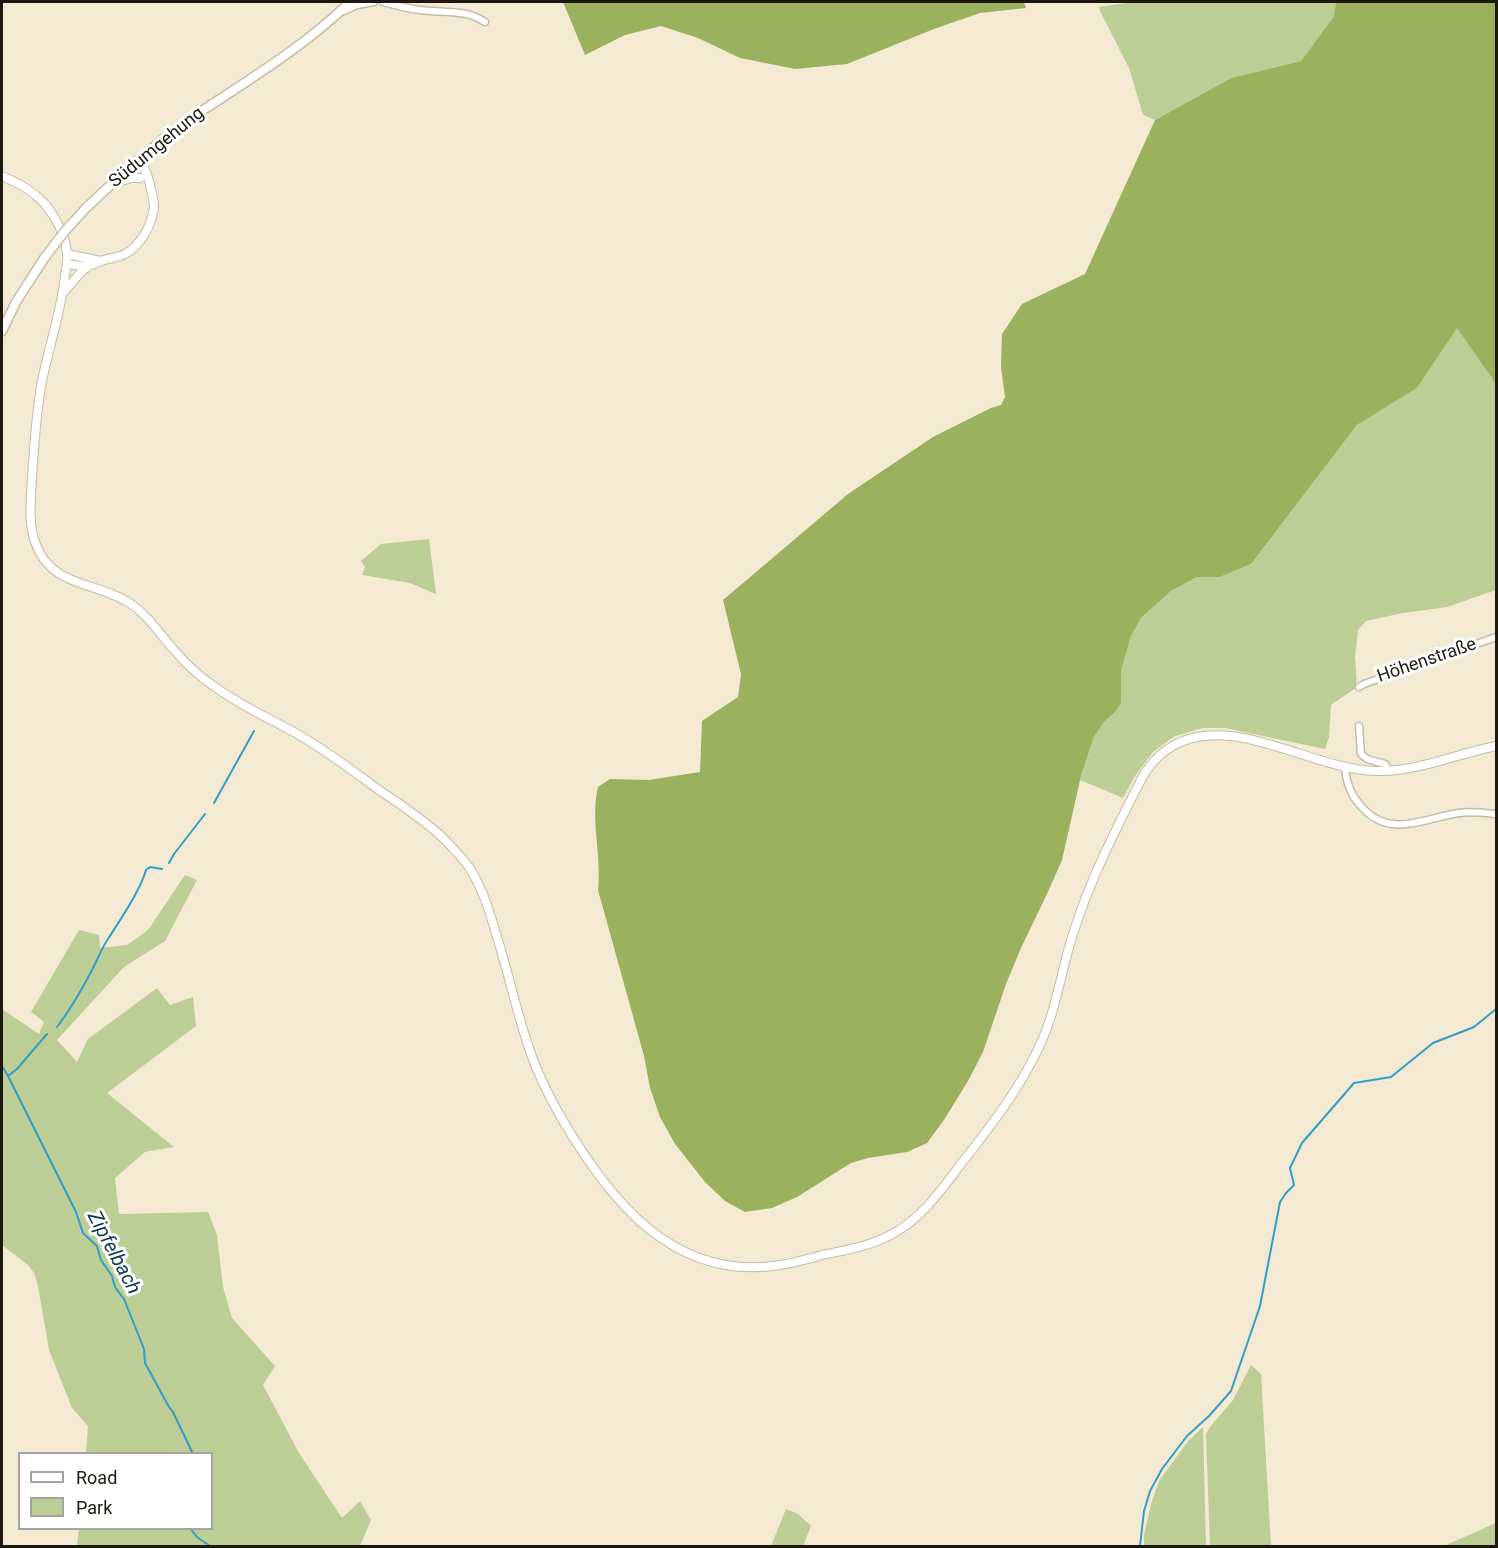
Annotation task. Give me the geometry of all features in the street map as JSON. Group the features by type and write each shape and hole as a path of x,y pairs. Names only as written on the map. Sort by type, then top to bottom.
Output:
{"main road":[{"name":"Südumgehung","path":"2,331 16,302 64,231 111,184 186,122 303,43 350,2"}],"street":[{"path":"336,16 357,4 374,2"},
{"path":"383,2 421,10 476,15 485,21"},
{"path":"394,2 400,7"},
{"path":"63,293 81,272 101,261 125,254 136,246 144,235 154,208 145,166 139,159"},
{"path":"131,166 140,178 150,185"},
{"path":"2,176 16,182 39,198 64,238 67,254 63,293 42,382 33,459 31,526 41,555 62,576 123,598 136,607 178,655 211,685 231,699 323,749 428,825 456,852 469,868 486,899 530,1050 563,1121 606,1185 636,1219 668,1243 700,1258 739,1267 773,1266 851,1249 893,1234 910,1223 932,1200 991,1125 1025,1074 1041,1042 1054,1005 1073,934 1088,892 1129,804 1154,760 1182,741 1199,736 1240,737 1345,767 1375,771 1420,766 1497,746"},
{"path":"111,184 130,178 140,178"},
{"path":"67,254 101,261"},
{"path":"67,264 90,266"},
{"name":"Höhenstraße","path":"1359,687 1497,637"},
{"path":"1359,726 1361,754 1367,759 1385,764 1389,771"},
{"path":"1345,767 1347,784 1356,801 1371,816 1390,825 1412,824 1461,813 1497,814"}],"green space":[{"path":"563,2 1024,2 1026,8 980,13 847,64 795,69 740,58 698,38 661,26 625,35 585,55"},
{"path":"1134,2 1336,2 1334,16 1301,61 1231,78 1155,120 1143,115 1129,68 1099,7"},
{"path":"1336,2 1496,2 1496,384 1457,328 1417,388 1357,425 1251,564 1220,577 1197,577 1171,591 1141,618 1131,636 1121,671 1121,703 1094,737 1081,776 1062,860 1006,984 983,1052 944,1120 927,1143 907,1152 851,1163 797,1197 772,1208 745,1212 725,1201 705,1182 675,1144 660,1117 650,1088 644,1056 598,890 599,864 595,812 598,787 610,779 649,780 700,772 702,721 738,697 741,674 723,600 848,494 933,437 1001,405 1005,397 1001,367 1002,334 1022,304 1085,274 1155,120 1231,78 1301,61 1334,16"},
{"path":"1457,327 1496,384 1496,590 1447,607 1366,621 1358,630 1355,657 1357,687 1331,705 1329,737 1325,749 1225,728 1203,728 1175,736 1153,752 1135,776 1123,798 1080,780 1094,737 1121,703 1121,671 1131,636 1141,618 1171,591 1197,577 1220,577 1251,564 1357,425 1417,388"},
{"path":"429,539 436,594 410,583 362,575 365,567 361,561 381,544"},
{"path":"185,875 197,880 165,941 124,967 57,1040 77,1062 88,1039 157,988 170,1005 193,997 196,1026 107,1093 174,1147 145,1152 115,1178 119,1214 208,1212 217,1235 223,1287 232,1318 275,1366 263,1385 299,1453 342,1518 360,1501 371,1520 360,1546 77,1546 79,1530 213,1530 213,1452 86,1452 88,1426 72,1408 49,1350 34,1273 28,1265 2,1245 2,1009 39,1034 44,1022 31,1012 79,930 99,935 100,948 127,945 148,930"},
{"path":"1251,1365 1261,1374 1271,1546 1210,1546 1206,1434 1233,1400"},
{"path":"1203,1427 1206,1546 1144,1546 1144,1535 1151,1504 1159,1481 1188,1441"},
{"path":"786,1509 798,1514 811,1526 803,1546 771,1546"},
{"path":"1496,1523 1496,1546 1444,1546"}],"waterway":[{"path":"214,803 254,731"},
{"path":"169,863 205,814"},
{"path":"57,1027 135,896 146,870 150,867 162,869"},
{"path":"1140,1546 1144,1511 1150,1491 1162,1469 1187,1436 1231,1391 1260,1306 1280,1202 1294,1185 1290,1168 1302,1143 1354,1083 1391,1077 1433,1043 1474,1027 1496,1009"},
{"path":"8,1076 17,1069 47,1034"},
{"name":"Zipfelbach","path":"2,1066 76,1212 83,1233 97,1246 101,1260 124,1299 144,1349 145,1363 173,1412 192,1452"},
{"name":"Zipfelbach","path":"192,1530 210,1546"}]}
